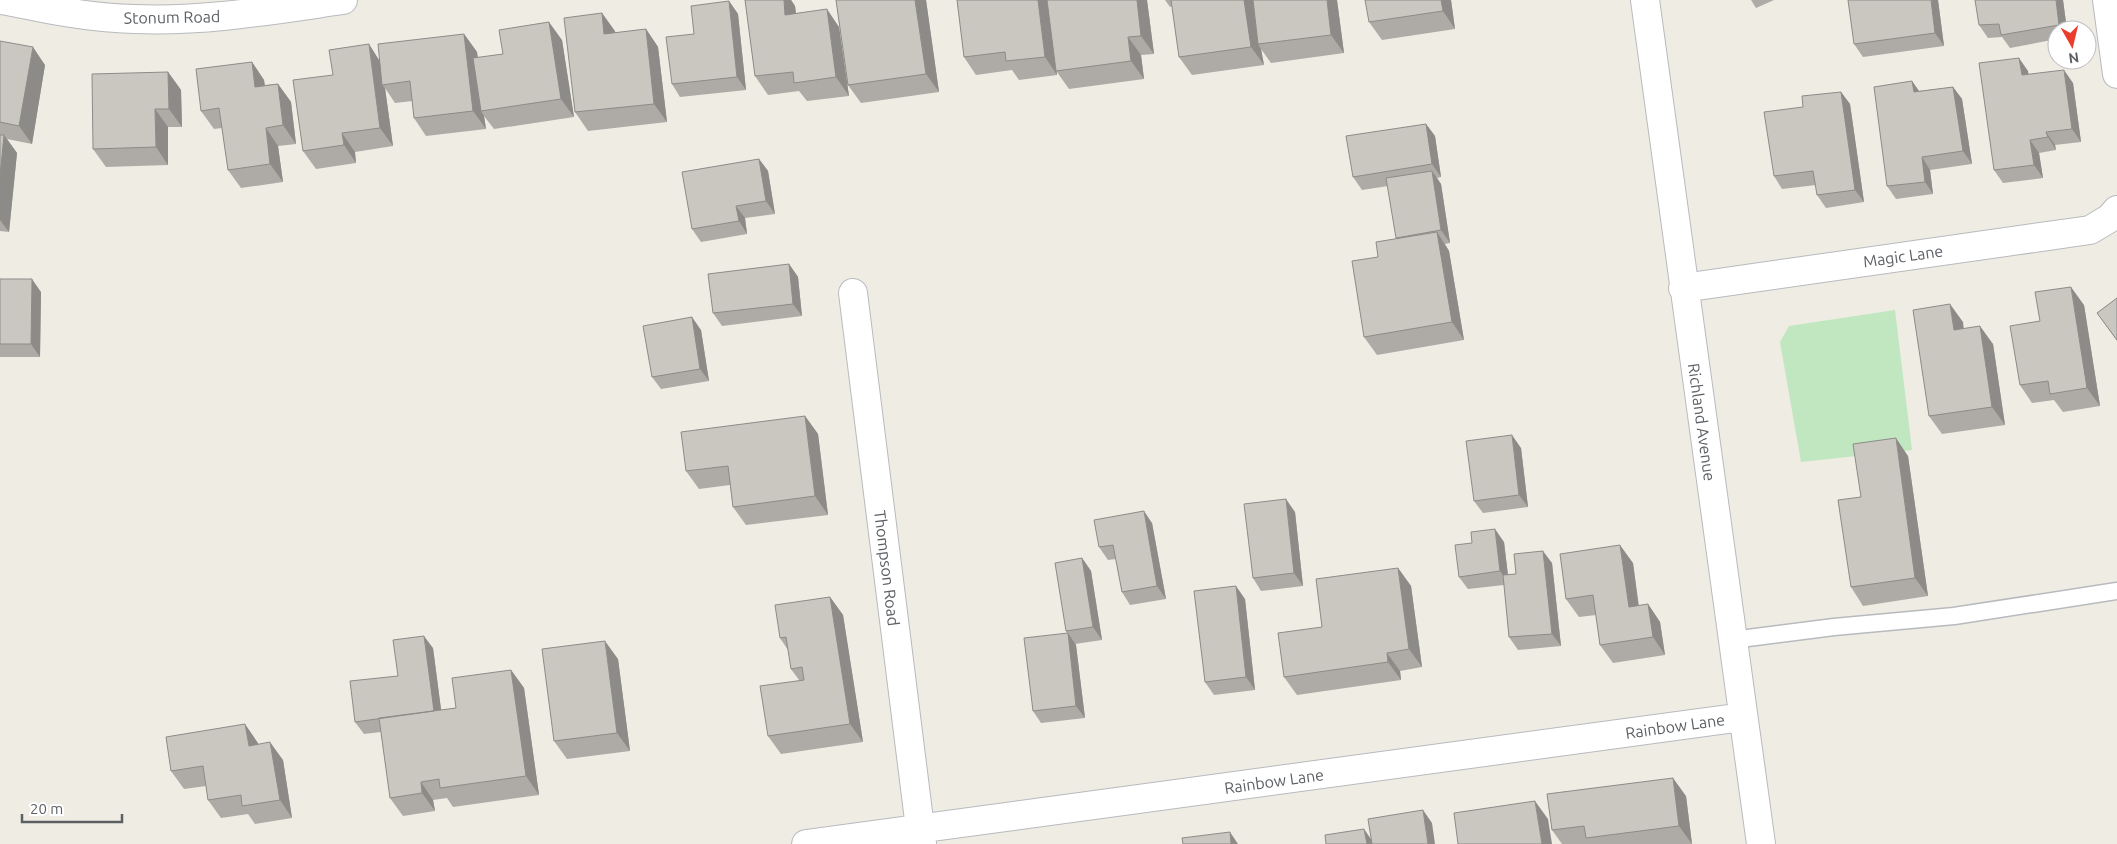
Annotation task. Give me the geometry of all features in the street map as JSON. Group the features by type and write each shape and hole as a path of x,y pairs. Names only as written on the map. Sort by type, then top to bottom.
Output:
{"street":[{"name":"Stonum Road","path":"2,0 91,16 152,19 229,8 343,0"},
{"name":"Richland Avenue","path":"1645,0 1683,288 1761,844"},
{"path":"2107,0 2117,74"},
{"name":"Magic Lane","path":"1683,288 2090,230 2110,218 2117,210"},
{"name":"Thompson Road","path":"852,293 921,836"},
{"name":"Rainbow Lane","path":"806,844 921,836 1742,717"}],"lane":[{"path":"1732,640 1834,627 1954,616 2117,591"}],"green space":[{"path":"1895,310 1912,450 1801,462 1780,342 1789,326"}],"building":[{"path":"745,0 784,0 785,15 827,9 836,77 794,83 793,72 755,76"},
{"path":"836,0 915,0 926,74 848,85"},
{"path":"957,0 1038,0 1045,57 1006,61 1005,52 964,57"},
{"path":"1047,0 1137,0 1141,36 1128,37 1131,61 1056,71"},
{"path":"1171,0 1244,0 1251,47 1179,57"},
{"path":"1253,0 1327,0 1331,35 1258,44"},
{"path":"1365,0 1441,0 1443,11 1369,22"},
{"path":"1848,0 1931,0 1935,33 1854,44"},
{"path":"1975,0 2056,0 2058,20 2047,20 2047,27 2001,35 1999,24 1979,25"},
{"path":"729,1 737,77 672,84 666,37 694,34 691,6"},
{"path":"602,13 604,34 646,29 654,104 575,112 564,18"},
{"path":"549,22 561,99 481,111 473,58 503,54 499,30"},
{"path":"464,34 473,111 414,118 410,81 382,85 378,44"},
{"path":"0,41 33,47 19,126 0,122"},
{"path":"369,44 380,128 342,133 344,145 303,151 293,80 333,75 329,50"},
{"path":"2019,58 2022,75 2064,70 2072,129 2046,132 2048,137 2030,140 2034,165 1994,170 1979,63"},
{"path":"252,62 255,87 278,84 283,125 266,128 270,164 228,170 219,108 201,111 196,69"},
{"path":"168,72 169,109 155,109 156,147 93,149 92,74"},
{"path":"1912,81 1914,92 1953,87 1963,151 1922,157 1925,182 1887,186 1874,87"},
{"path":"1841,92 1855,190 1817,195 1813,171 1774,176 1764,112 1803,107 1802,96"},
{"path":"1426,124 1432,164 1353,177 1346,136"},
{"path":"0,135 4,135 0,176"},
{"path":"759,159 766,201 736,206 739,221 692,229 682,172"},
{"path":"1432,171 1441,230 1396,238 1386,178"},
{"path":"1437,232 1452,322 1364,337 1352,261 1378,257 1376,242"},
{"path":"789,264 793,304 713,313 708,274"},
{"path":"0,279 32,279 31,344 0,344"},
{"path":"2071,287 2087,388 2050,394 2048,381 2020,385 2010,326 2040,321 2035,292"},
{"path":"2117,298 2117,340 2097,313"},
{"path":"1950,304 1954,330 1980,326 1992,407 1929,416 1913,310"},
{"path":"692,317 700,369 652,377 643,326"},
{"path":"805,416 815,496 733,507 728,466 686,471 681,432"},
{"path":"1512,435 1519,495 1474,501 1466,441"},
{"path":"1896,438 1915,578 1851,587 1838,500 1861,497 1853,444"},
{"path":"1286,499 1294,573 1253,578 1244,504"},
{"path":"1144,511 1157,586 1122,592 1113,545 1099,547 1094,520"},
{"path":"1495,529 1500,571 1459,577 1455,545 1472,543 1471,532"},
{"path":"1620,545 1629,607 1648,604 1653,637 1600,645 1593,595 1566,599 1560,554"},
{"path":"1543,551 1552,634 1509,637 1503,575 1516,574 1514,554"},
{"path":"1082,558 1093,627 1066,631 1055,563"},
{"path":"1398,568 1409,649 1387,653 1388,662 1284,677 1278,633 1322,627 1316,579"},
{"path":"1236,586 1246,677 1205,682 1194,591"},
{"path":"830,597 850,724 768,736 760,686 804,680 802,667 791,669 786,637 780,638 775,605"},
{"path":"1068,633 1076,706 1033,711 1024,638"},
{"path":"424,636 434,711 355,722 350,681 398,676 393,640"},
{"path":"605,641 617,733 554,741 542,649"},
{"path":"511,670 526,776 440,788 439,779 421,782 422,793 390,798 379,718 456,708 452,678"},
{"path":"245,724 249,746 270,742 280,800 242,806 241,795 208,800 203,766 171,771 166,737"},
{"path":"1673,778 1679,826 1586,838 1584,826 1552,830 1547,794"},
{"path":"1535,801 1542,844 1458,844 1454,813"},
{"path":"1423,810 1428,844 1372,844 1368,819"},
{"path":"1364,829 1367,844 1326,844 1325,835"},
{"path":"1230,832 1231,844 1183,844 1182,838"}]}
